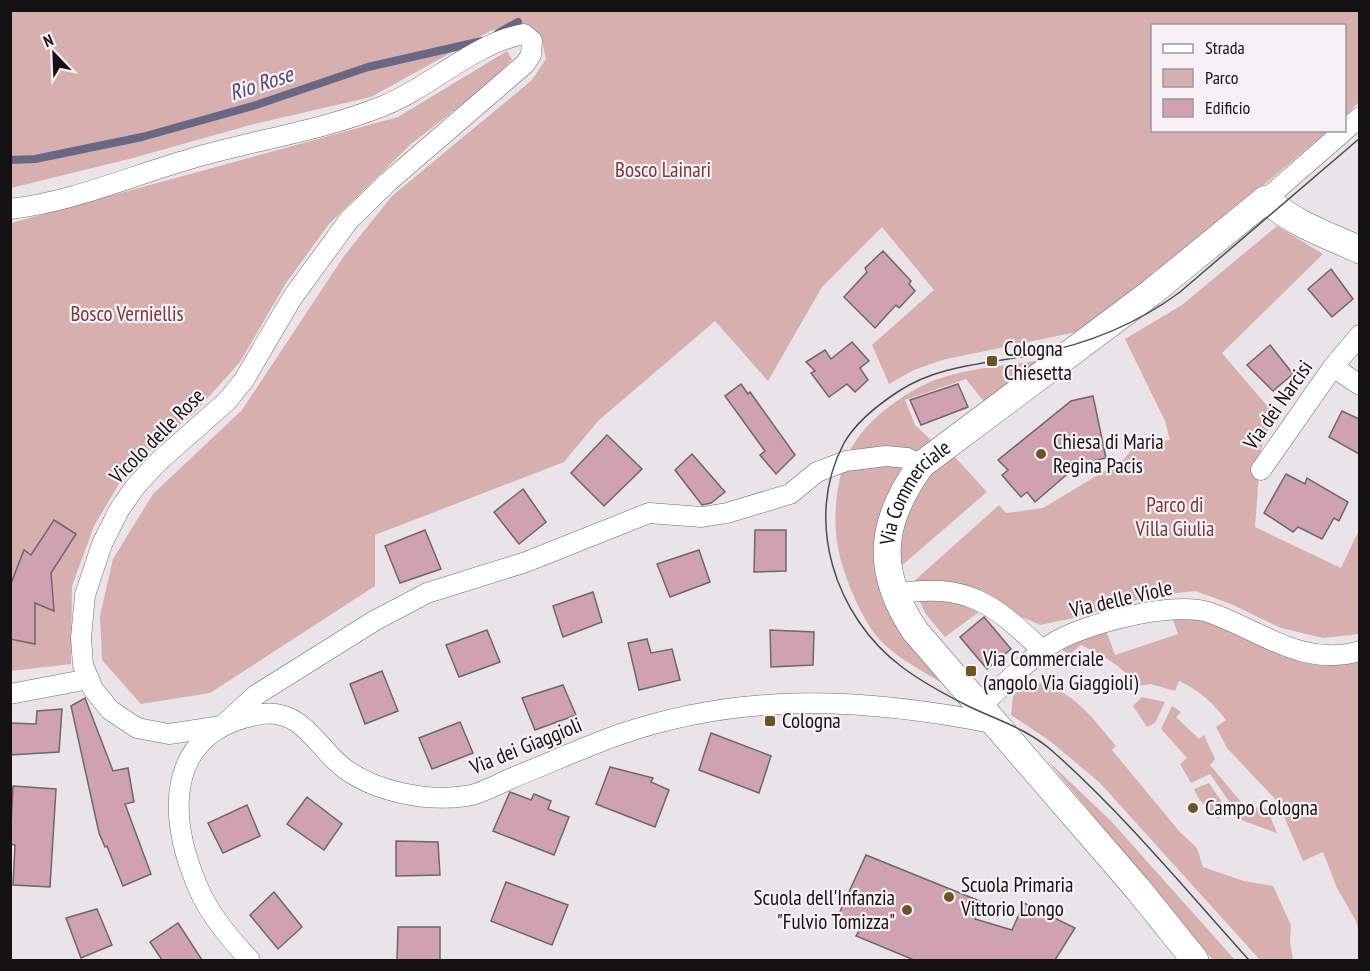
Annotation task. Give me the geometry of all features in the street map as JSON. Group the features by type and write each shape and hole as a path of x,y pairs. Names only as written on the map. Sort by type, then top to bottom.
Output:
{"main road":[{"path":"1266,198 1278,210 1304,225 1359,250"},
{"name":"Via Commerciale","path":"1195,960 989,715 915,632 894,594 887,565 889,532 895,507 921,465 1152,292 1266,198"}],"street":[{"name":"Vicolo delle Rose","path":"10,209 57,200 191,158 358,115 405,97 491,46 524,34 532,41 531,55 525,64 388,182 349,220 292,298 244,381 227,400 158,462 119,510 102,544 85,595 81,638 83,665 89,679 110,710 137,729 169,734 222,726"},
{"name":"Via Commerciale","path":"1346,128 1359,117"},
{"name":"Via Commerciale","path":"1266,198 1342,132"},
{"name":"Via dei Narcisi","path":"1262,470 1333,367 1359,335"},
{"name":"Via dei Narcisi","path":"1333,367 1359,385"},
{"path":"222,726 273,683 374,621 427,592 526,562 649,513 702,517 727,513 790,494 817,472 846,461 886,456 906,458 921,465"},
{"path":"894,594 927,589 984,601 1004,614 1043,651"},
{"name":"Via delle Viole","path":"989,715 1043,651 1077,632 1174,608 1209,613 1260,637 1298,650 1336,656 1359,651"},
{"path":"10,693 89,679"},
{"name":"Via dei Giaggioli","path":"250,960 211,912 197,885 184,845 179,813 179,788 190,757 200,740 222,726 264,714 288,717 304,726 333,760 363,780 400,792 467,796 628,732 682,716 728,708 844,702 989,715"}],"green space":[{"name":"Bosco Lainari","path":"10,11 1359,11 1359,102 1346,115 1346,24 1151,24 1151,132 1327,132 1091,329 942,360 914,370 889,384 872,345 934,290 882,227 822,287 768,381 715,321 598,421 564,462 375,535 375,586 210,693 141,704 102,660 100,616 113,559 153,494 242,410 344,256 392,196 532,80 546,59 540,34 517,22 490,31 371,97 254,124 133,158 11,188"},
{"name":"Bosco Verniellis","path":"507,51 512,60 488,84 411,144 329,224 286,283 240,362 195,412 129,467 94,526 72,586 71,664 11,671 11,223 398,117"},
{"name":"Parco di Villa Giulia","path":"1277,226 1323,254 1222,353 1274,414 1261,449 1255,527 1341,568 1359,530 1359,634 1323,638 1281,628 1231,604 1195,591 1151,596 1078,617 1040,625 991,603 945,637 925,613 912,583 999,505 1006,513 1043,508 1123,460 1136,444 1170,440 1165,421 1125,339 1182,305"},
{"path":"1049,359 985,403 966,379 905,400 915,425 932,441 915,454 849,453 865,429 877,417 889,406 917,388 944,377 970,371"},
{"path":"953,455 987,492 900,567 901,524 932,470"},
{"path":"885,462 908,468 879,546 959,693 893,652 880,640 861,612 842,565 835,519 842,469"},
{"path":"1170,612 1359,656 1359,933 1356,921 1337,888 1323,852 1303,861 1278,802 1227,748 1216,727 1226,720 1211,703 1193,688 1179,681 1175,691 1151,684 1137,686 1112,662 1081,645 1069,655 1060,648 1106,630 1115,655 1178,634"},
{"path":"1025,681 1040,683 1066,694 1087,712 1116,746 1112,750 1179,831 1197,848 1203,867 1244,881 1273,886 1291,925 1290,941 1293,960 1260,960 1100,783 1050,741 1011,715 1013,696"},
{"path":"1142,697 1165,702 1155,723 1147,727 1133,706"},
{"path":"1172,706 1181,712 1176,717 1199,739 1204,735 1215,759 1210,765 1242,803 1233,807 1210,774 1191,783 1180,764 1187,758 1161,729"},
{"path":"1047,760 1111,821 1235,960 1213,960"},
{"path":"1209,783 1228,811 1218,819 1199,799 1194,789"},
{"path":"1262,806 1268,811 1277,833 1241,820 1239,811"}],"building":[{"path":"883,251 911,281 909,284 915,291 899,308 896,305 875,328 844,297 867,272 865,268"},
{"path":"1331,269 1353,299 1332,317 1308,289"},
{"path":"852,342 869,361 860,368 868,380 855,392 847,384 829,397 811,373 815,371 806,362 825,350 831,359"},
{"path":"1270,345 1293,374 1273,391 1247,365"},
{"path":"741,384 748,394 750,392 795,455 776,474 760,455 765,451 725,396"},
{"path":"958,384 968,407 921,425 910,400"},
{"name":"Chiesa di Maria Regina Pacis","path":"1093,396 1106,458 1079,464 1035,502 1027,492 1021,497 1002,475 1008,470 998,460 1071,401"},
{"path":"1342,411 1359,419 1359,454 1329,437"},
{"path":"607,435 642,469 604,506 571,473"},
{"path":"692,454 725,492 711,503 702,505 675,470"},
{"path":"1286,474 1305,484 1307,478 1348,502 1339,521 1334,518 1322,539 1298,527 1293,532 1264,513"},
{"path":"523,489 546,522 519,544 494,512"},
{"path":"54,520 76,534 51,573 54,611 35,603 35,644 10,639 10,586 24,550 31,555"},
{"path":"425,530 441,569 400,583 385,546"},
{"path":"755,530 786,530 786,571 754,572"},
{"path":"699,550 710,582 670,597 657,564"},
{"path":"593,592 602,622 563,637 553,606"},
{"path":"984,617 1011,649 987,669 960,637"},
{"path":"487,630 500,662 459,677 446,645"},
{"path":"770,630 814,632 813,665 771,667"},
{"path":"647,639 651,653 672,649 680,680 639,690 628,643"},
{"path":"382,671 398,711 365,724 350,684"},
{"path":"563,685 576,715 535,730 522,698"},
{"path":"85,698 113,771 128,768 134,802 125,804 151,874 123,886 107,846 105,847 99,833 71,706"},
{"path":"62,709 59,752 10,755 10,723 36,724 37,711"},
{"path":"460,722 473,753 432,769 419,738"},
{"path":"711,733 771,756 759,793 699,770"},
{"path":"610,767 653,778 651,782 669,790 655,827 596,804"},
{"path":"13,786 56,789 50,887 13,885 15,845 10,844"},
{"path":"510,792 531,800 534,794 551,801 548,809 569,817 554,855 493,831"},
{"path":"307,797 342,824 324,850 287,824"},
{"path":"247,805 260,836 223,853 208,823"},
{"path":"396,841 438,842 440,875 396,876"},
{"name":"Scuola dell'Infanzia \"Fulvio Tomizza\"","path":"866,855 982,902 975,919 1012,930 1024,903 1075,928 1055,960 914,960 856,936 861,928 837,918"},
{"path":"506,882 568,905 552,945 491,921"},
{"path":"274,892 302,927 278,949 250,915"},
{"path":"97,909 112,945 81,958 66,918"},
{"path":"178,923 202,960 162,960 150,942"},
{"path":"398,927 440,927 440,960 397,960"}],"waterway":[{"name":"Rio Rose","path":"498,33 518,22"},
{"name":"Rio Rose","path":"10,160 35,159 142,137 256,105 368,67 482,41"}],"tram line":[{"path":"1249,960 1128,825 1050,749 1021,730 968,706 926,683 902,667 879,646 859,622 843,594 832,565 827,535 826,503 832,473 844,443 861,421 891,396 931,375 965,366 1074,345 1147,314 1180,292 1360,138"}],"place":[{"name":"Cologna Chiesetta","path":"992,361"},
{"name":"Chiesa di Maria Regina Pacis","path":"1041,454"},
{"name":"Via Commerciale (angolo Via Giaggioli)","path":"971,671"},
{"name":"Cologna","path":"770,721"},
{"name":"Campo Cologna","path":"1193,808"},
{"name":"Scuola Primaria Vittorio Longo","path":"949,897"},
{"name":"Scuola dell'Infanzia \"Fulvio Tomizza\"","path":"907,910"}]}
